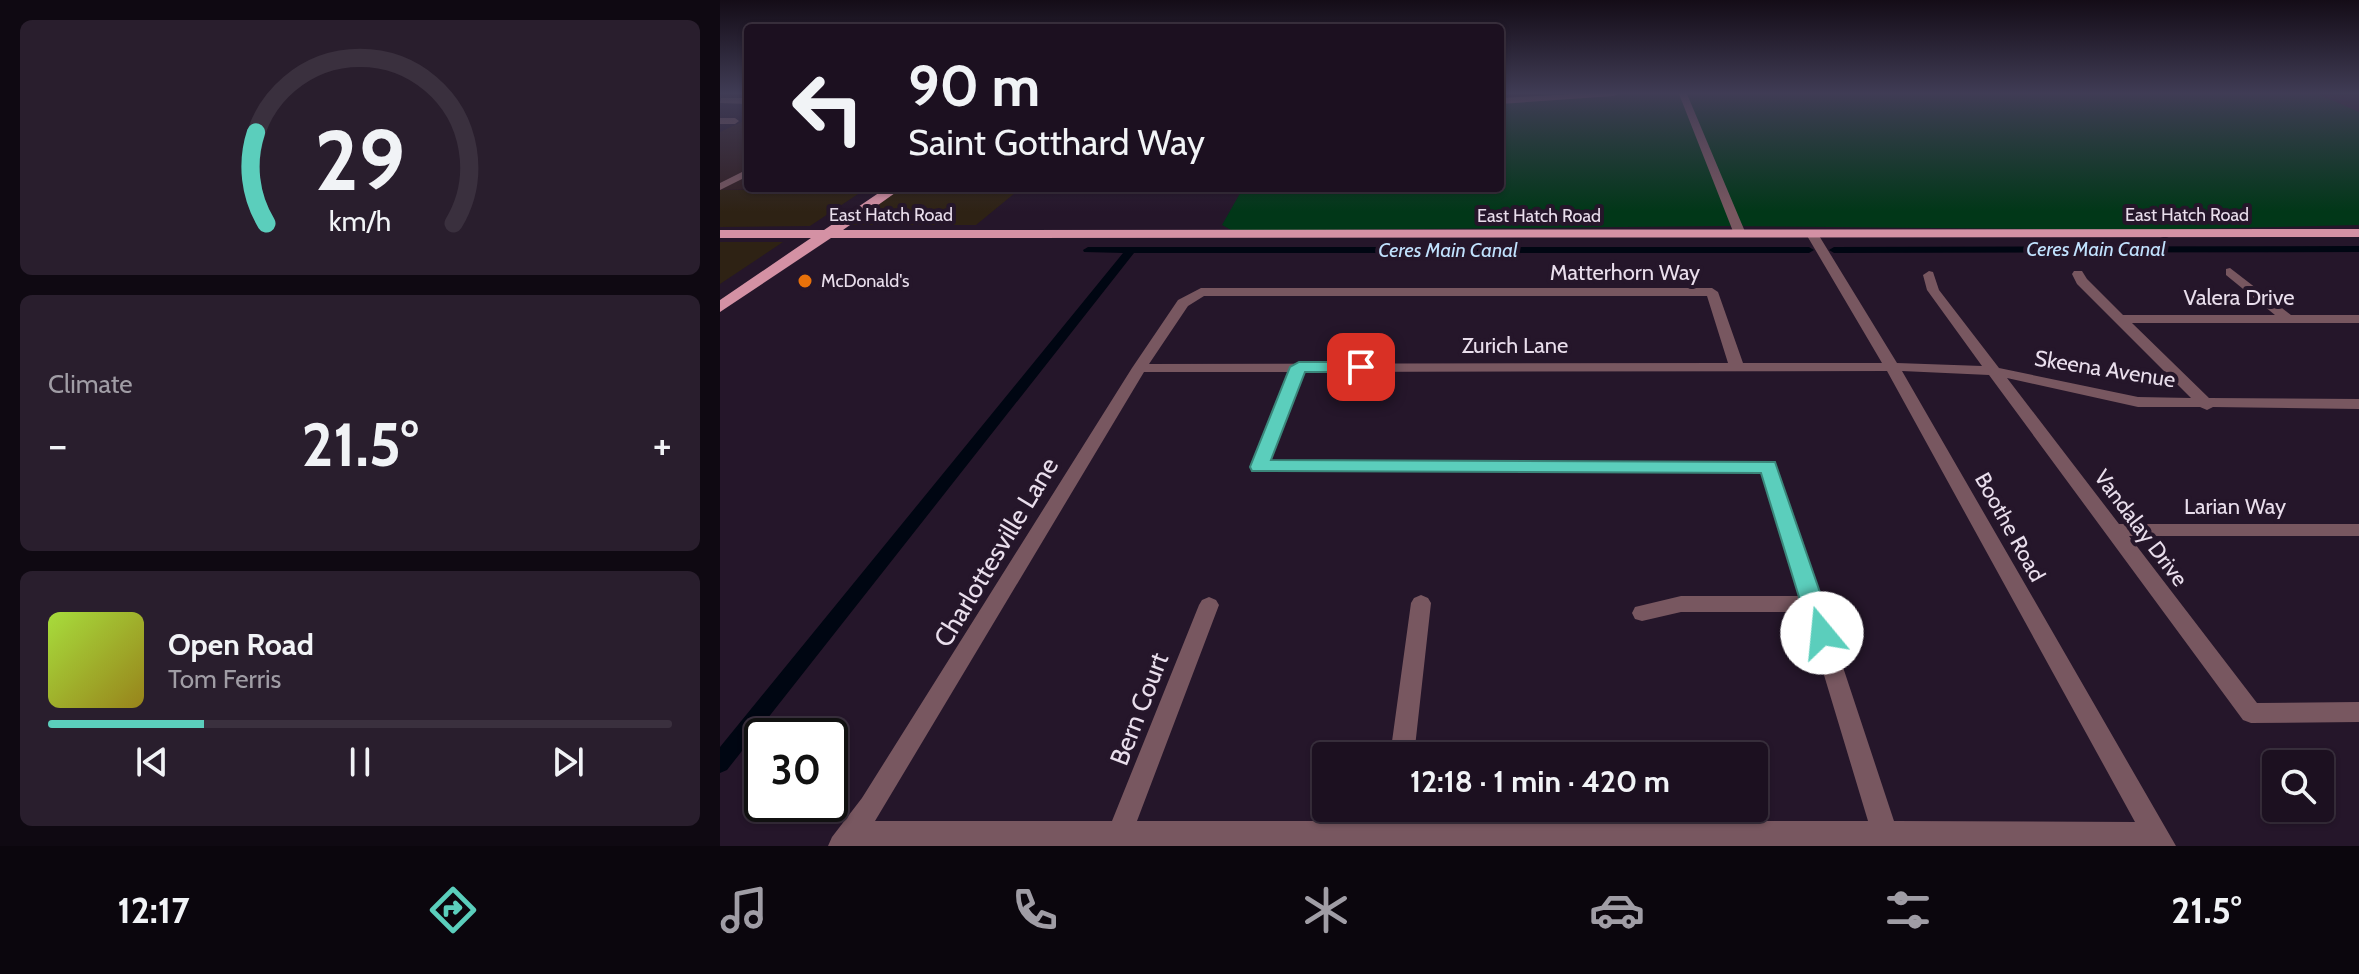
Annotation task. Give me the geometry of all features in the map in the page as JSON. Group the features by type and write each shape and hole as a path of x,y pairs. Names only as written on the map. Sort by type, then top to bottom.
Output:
{"main road":[{"path":"720,291 872,192"},
{"path":"720,307 889,192"},
{"name":"East Hatch Road","path":"720,234 2359,233"}],"street":[{"path":"1699,133 1740,234"},
{"path":"720,187 744,174"},
{"name":"Boothe Road","path":"1812,234 1892,367 2160,840"},
{"path":"2230,272 2288,319"},
{"path":"2078,274 2207,405"},
{"name":"Vandalay Drive","path":"1929,275 1933,290 2251,713 2359,712"},
{"name":"Matterhorn Way","path":"1201,292 1712,292 1737,367"},
{"name":"Charlottesville Lane","path":"846,840 1139,368 1183,303 1201,292"},
{"name":"Valera Drive","path":"2120,319 2359,319"},
{"path":"1299,367 1259,467 1769,466 1885,834"},
{"name":"Zurich Lane","path":"1139,368 1892,367"},
{"name":"Skeena Avenue","path":"1892,367 1994,371 2138,402 2359,404"},
{"name":"Larian Way","path":"2111,530 2359,530"},
{"path":"1404,742 1421,603"},
{"path":"1642,613 1681,604 1813,604"},
{"name":"Bern Court","path":"1120,833 1209,605"},
{"path":"846,840 1371,822"},
{"path":"1432,822 2160,840"}],"shaded area":[{"path":"720,133 744,133 744,189 720,190"},
{"path":"720,190 861,192 810,226 720,227"},
{"path":"896,192 1016,192 976,225 848,225"},
{"path":"720,242 783,242 720,284"}],"green space":[{"path":"1504,133 2359,133 2359,225 2146,230 1724,226 1233,231 1222,225 1241,192 1504,192"}],"waterway":[{"name":"Ceres Main Canal","path":"1834,250 2359,249"},
{"name":"Ceres Main Canal","path":"1088,250 1131,250"},
{"path":"720,763 1131,250"},
{"name":"Ceres Main Canal","path":"1131,250 1809,250"}],"place":[{"name":"McDonald's","path":"805,281"}],"route":[{"path":"1361,367 1299,367 1259,467 1769,466 1822,633"}]}
